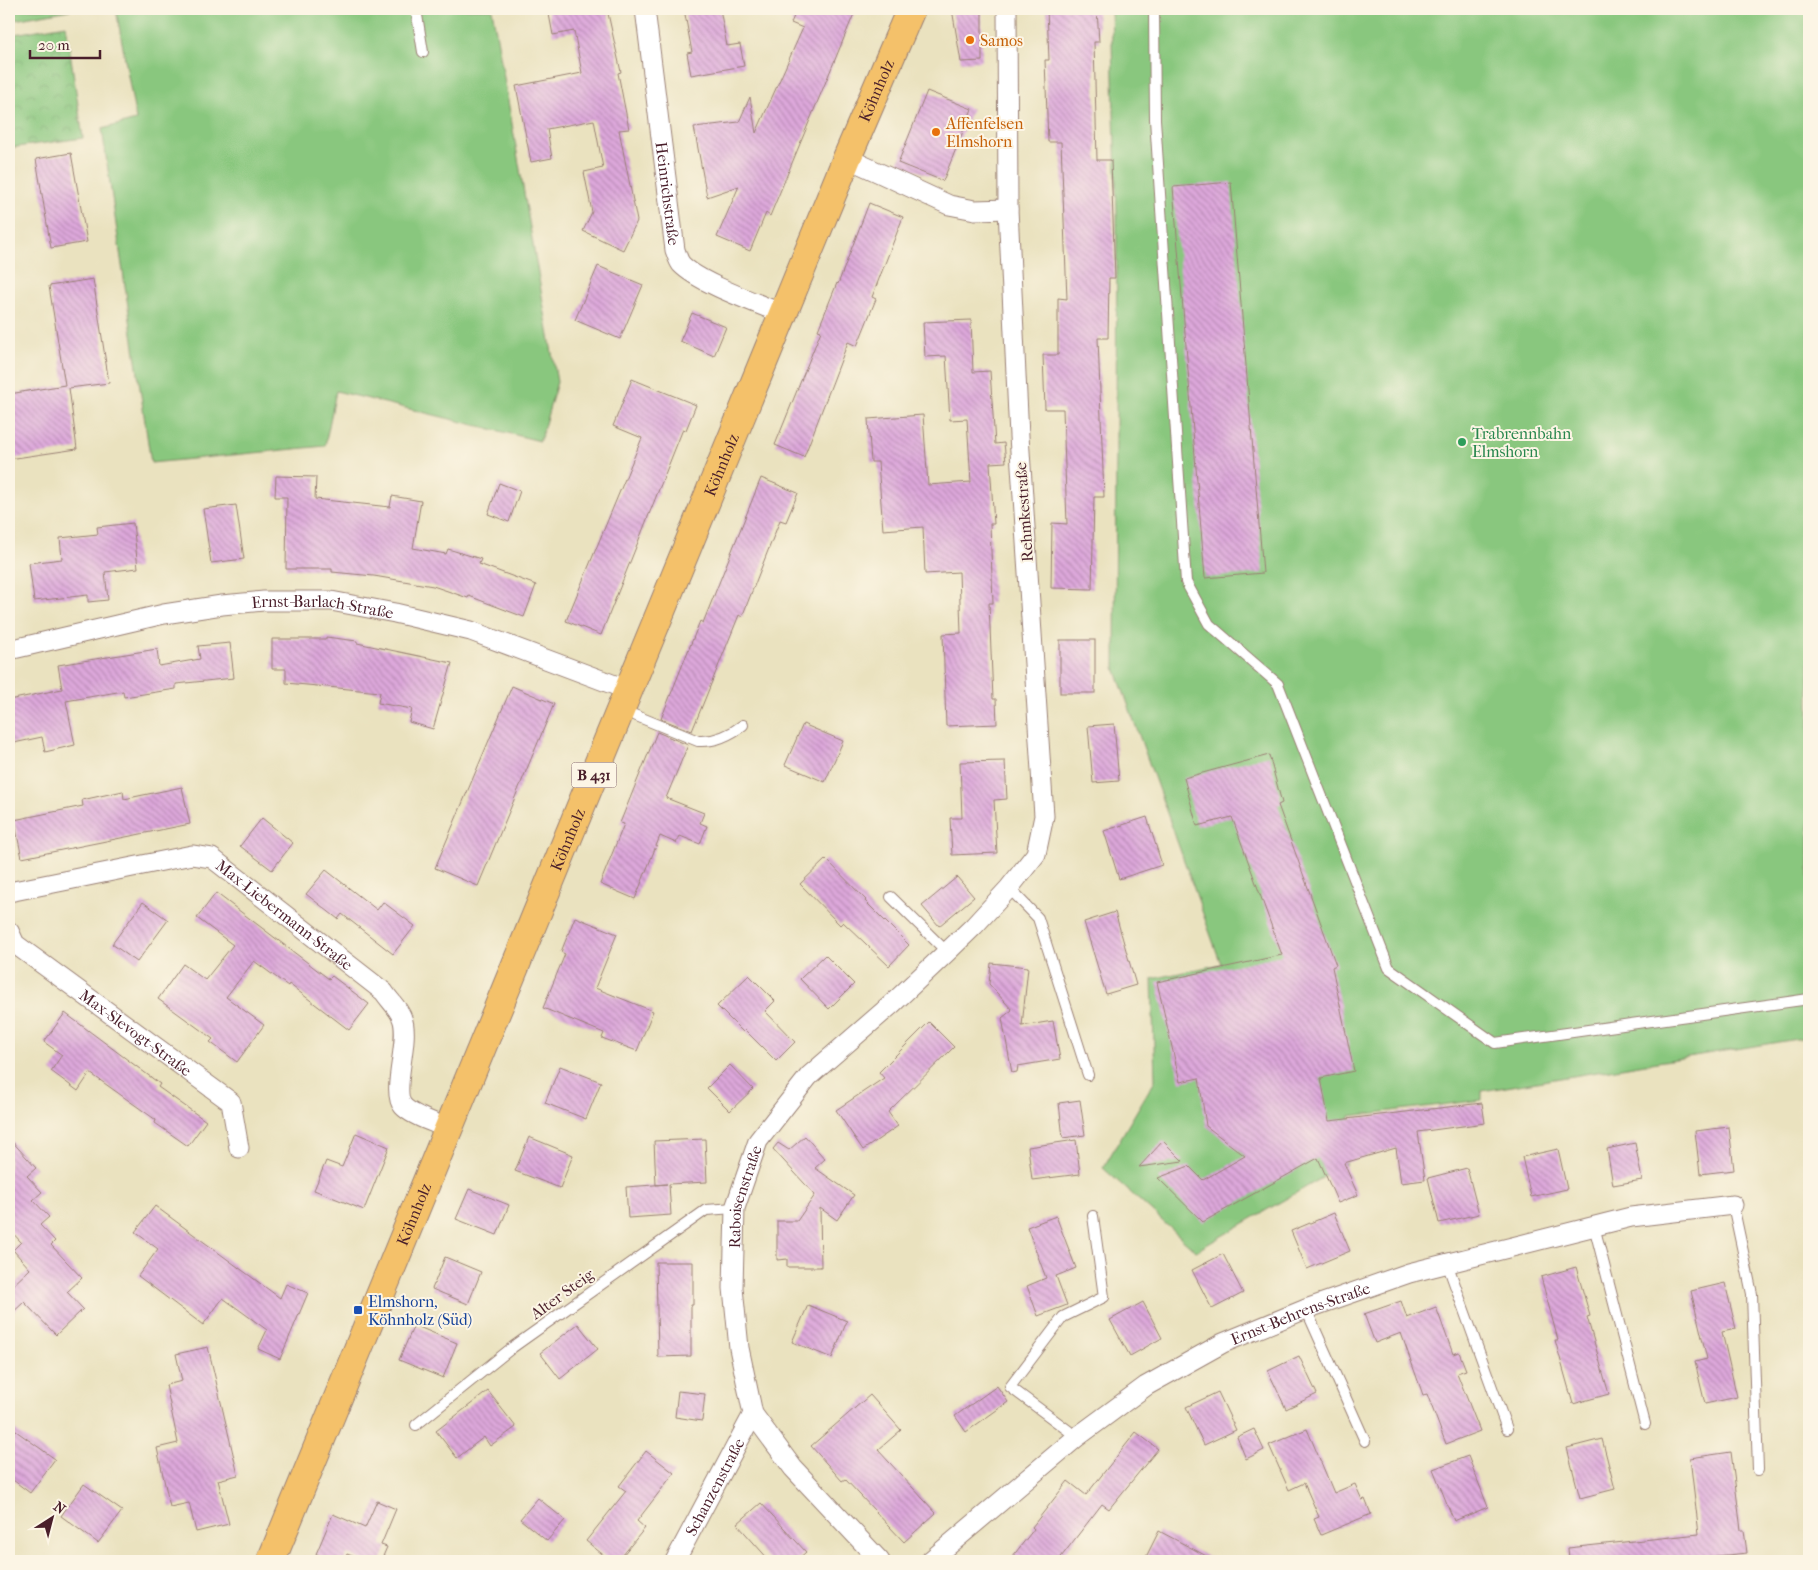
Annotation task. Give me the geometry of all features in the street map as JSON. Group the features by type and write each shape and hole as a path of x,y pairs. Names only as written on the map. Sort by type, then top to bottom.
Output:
{"main road":[{"name":"Köhnholz","path":"271,1561 847,158 911,9"}],"street":[{"name":"Heinrichstraße","path":"645,9 675,250 680,263 692,274 708,282 783,314"},
{"name":"Rehmkestraße","path":"1007,9 1008,209 1019,436 1044,816"},
{"path":"847,158 949,205 975,210 1008,209"},
{"name":"Ernst-Barlach-Straße","path":"9,650 164,614 222,604 264,601 331,601 395,612 471,631 625,700"},
{"name":"Raboisenstraße","path":"880,1561 793,1468 753,1414 739,1348 733,1288 736,1208 758,1141 809,1076 892,1004 974,926 1009,888 1036,854 1044,816"},
{"name":"Max-Liebermann-Straße","path":"9,892 192,855 212,858 384,992 402,1018 404,1042 398,1091 402,1105 410,1111 449,1129"},
{"name":"Max-Slevogt-Straße","path":"9,930 15,944 231,1102 240,1148"},
{"name":"Ernst-Behrens-Straße","path":"930,1561 1077,1437 1146,1386 1223,1344 1306,1309 1409,1272 1631,1217 1733,1205"},
{"name":"Schanzenstraße","path":"675,1561 753,1414"}],"lane":[{"path":"416,9 423,52"},
{"path":"1154,9 1155,119 1186,582 1209,624 1278,684 1389,968 1495,1042 1809,999"},
{"path":"625,700 698,741 707,742 727,736 743,725"},
{"path":"1009,888 1038,918 1088,1075"},
{"path":"891,897 947,952"},
{"path":"1733,1205 1752,1294 1758,1470"},
{"name":"Alter Steig","path":"416,1425 513,1347 706,1210 736,1208"},
{"path":"1077,1437 1010,1387 1063,1318 1104,1297 1093,1216"},
{"path":"1594,1226 1645,1424"},
{"path":"1447,1263 1507,1429"},
{"path":"1306,1309 1365,1441"}],"green space":[{"path":"9,9 75,9 9,21"},
{"path":"116,9 492,9 557,382 540,441 336,391 325,446 151,463 102,129 136,120"},
{"name":"Trabrennbahn Elmshorn","path":"1111,9 1809,9 1809,1037 1482,1091 1482,1100 1350,1116 1346,1164 1196,1251 1103,1168 1155,1080 1152,979 1221,964 1115,668 1117,216"},
{"path":"66,25 83,138 9,148 9,35"}],"building":[{"path":"548,9 607,9 621,72 618,73 629,129 619,130 637,221 623,250 583,231 592,212 584,172 603,168 594,120 547,129 552,158 531,162 516,86 582,73 574,31 553,35"},
{"path":"684,9 720,9 727,46 740,44 744,66 691,75 687,53 692,52"},
{"path":"797,9 856,9 770,216 766,213 750,251 717,237 739,186 707,197 694,127 739,122 750,97 756,133 803,28 791,23"},
{"name":"Samos","path":"952,9 982,9 982,61 961,62"},
{"path":"1047,9 1097,9 1099,42 1094,42 1097,160 1111,160 1115,278 1109,278 1108,338 1098,338 1104,497 1094,497 1092,589 1051,588 1052,523 1067,524 1063,409 1045,409 1043,355 1058,355 1058,298 1067,299 1061,142 1048,142 1045,60 1049,60"},
{"path":"927,91 972,109 943,181 898,163"},
{"path":"71,153 87,242 51,248 36,159"},
{"path":"1231,182 1263,573 1205,578 1173,187"},
{"path":"869,203 903,217 872,297 876,299 857,346 848,342 804,457 775,445 821,331 818,330"},
{"path":"598,266 643,285 620,339 575,320"},
{"path":"93,279 109,383 69,388 77,449 9,459 9,394 65,385 49,286"},
{"path":"692,313 726,327 714,356 680,341"},
{"path":"971,320 973,372 990,371 995,444 1004,443 1006,462 990,463 994,524 990,524 993,603 989,603 993,699 996,699 997,724 946,726 943,634 961,633 959,572 925,574 923,527 883,530 878,462 871,462 868,419 923,415 928,485 971,482 967,419 950,420 946,356 925,357 923,322"},
{"path":"632,379 696,405 686,430 683,429 601,635 566,621 642,438 613,426"},
{"path":"276,476 316,477 315,499 390,507 392,496 421,501 413,548 446,554 448,549 481,559 479,564 536,585 524,617 469,596 468,598 433,586 374,576 332,572 332,569 286,569 287,497 275,497"},
{"path":"761,478 798,493 786,522 780,520 742,617 739,615 692,731 661,719 700,621 703,623"},
{"path":"499,483 520,491 509,522 488,514"},
{"path":"236,505 244,559 211,563 203,509"},
{"path":"133,523 138,568 105,572 108,600 88,602 88,595 34,601 29,563 62,559 60,538 98,534 97,527"},
{"path":"326,637 357,641 357,643 452,663 433,729 409,722 412,709 378,703 380,692 286,683 286,669 272,669 272,639 326,639"},
{"path":"1060,640 1095,640 1095,693 1060,693"},
{"path":"230,643 234,678 176,684 176,689 124,697 123,691 66,701 75,745 45,752 42,737 9,744 9,700 62,689 58,665 157,649 159,666 200,659 198,646"},
{"path":"512,686 554,704 478,886 435,868"},
{"path":"803,724 843,741 825,782 785,765"},
{"path":"1114,724 1119,781 1093,783 1088,726"},
{"path":"657,732 688,745 666,798 704,813 700,823 707,826 700,844 680,836 676,843 660,836 635,899 600,884 624,824 620,823"},
{"path":"1269,755 1282,803 1278,805 1336,965 1332,967 1354,1071 1321,1078 1329,1121 1482,1103 1485,1123 1418,1132 1425,1180 1401,1183 1396,1148 1344,1163 1358,1195 1338,1203 1318,1158 1203,1222 1158,1178 1189,1166 1203,1180 1245,1156 1206,1126 1199,1078 1180,1082 1157,982 1282,955 1232,817 1197,826 1184,778"},
{"path":"1005,761 1007,799 994,800 997,853 952,855 950,818 962,818 960,762"},
{"path":"182,787 190,824 22,858 14,820 83,806 82,800 123,791 124,799"},
{"path":"1147,817 1162,865 1119,879 1104,831"},
{"path":"262,818 293,843 272,870 240,846"},
{"path":"826,859 909,945 889,966 843,922 840,925 800,884"},
{"path":"326,870 377,910 383,902 415,926 393,954 342,914 338,919 306,894"},
{"path":"957,877 974,897 939,926 922,906"},
{"path":"216,893 329,979 332,976 369,1004 349,1030 289,984 288,986 254,961 226,997 264,1025 237,1062 210,1042 213,1039 158,999 183,964 205,980 233,945 197,918"},
{"path":"143,902 168,920 137,962 112,944"},
{"path":"1115,912 1136,985 1106,994 1084,922"},
{"path":"575,917 617,934 595,988 653,1011 637,1051 602,1038 604,1033 543,1008 565,954 561,952"},
{"path":"825,955 854,984 829,1009 800,979"},
{"path":"991,963 1028,967 1022,1026 1053,1021 1060,1059 1018,1066 1017,1072 1012,1073 1002,1018 1012,1010 989,984"},
{"path":"749,975 775,1001 765,1011 795,1042 776,1061 745,1030 743,1032 717,1006"},
{"path":"65,1013 160,1084 158,1087 206,1121 188,1146 155,1123 156,1120 90,1073 78,1091 51,1071 62,1055 44,1042"},
{"path":"929,1022 954,1047 888,1112 898,1126 863,1150 836,1110 884,1078 879,1072"},
{"path":"730,1065 753,1089 730,1111 707,1088"},
{"path":"560,1066 601,1082 586,1119 545,1103"},
{"path":"1080,1100 1085,1135 1063,1138 1059,1103"},
{"path":"1729,1127 1734,1170 1700,1174 1695,1131"},
{"path":"356,1133 389,1147 364,1210 314,1190 326,1161 342,1167"},
{"path":"805,1136 825,1159 815,1168 854,1195 837,1220 820,1208 821,1267 787,1267 787,1259 777,1260 777,1221 797,1221 815,1195 773,1149 778,1143 789,1150"},
{"path":"529,1137 573,1155 560,1188 515,1171"},
{"path":"9,1138 36,1168 27,1176 42,1192 33,1200 49,1217 40,1225 55,1241 51,1245 82,1278 67,1292 83,1309 56,1335 24,1302 9,1316 9,1289 30,1269 13,1250 21,1242 9,1229"},
{"path":"705,1139 707,1182 669,1184 671,1215 628,1218 626,1187 656,1185 654,1141"},
{"path":"1076,1140 1080,1174 1032,1180 1028,1147"},
{"path":"1163,1141 1183,1161 1139,1167"},
{"path":"1635,1143 1642,1180 1613,1185 1607,1149"},
{"path":"1558,1149 1567,1189 1531,1197 1522,1157"},
{"path":"1467,1168 1479,1214 1439,1223 1428,1178"},
{"path":"469,1189 509,1205 497,1235 456,1219"},
{"path":"155,1206 280,1298 286,1284 308,1293 280,1359 258,1349 267,1330 223,1298 203,1325 138,1276 158,1249 135,1232"},
{"path":"1334,1213 1350,1251 1307,1269 1291,1231"},
{"path":"1056,1216 1076,1268 1056,1276 1067,1305 1038,1316 1027,1286 1046,1278 1027,1227"},
{"path":"1223,1254 1243,1293 1212,1309 1192,1270"},
{"path":"445,1257 481,1272 468,1304 432,1289"},
{"path":"656,1262 693,1262 691,1356 658,1357"},
{"path":"1576,1267 1590,1316 1587,1317 1609,1394 1573,1404 1555,1340 1558,1340 1541,1277"},
{"path":"1725,1283 1736,1329 1722,1332 1737,1397 1705,1404 1695,1362 1707,1359 1691,1291"},
{"path":"1401,1301 1407,1318 1436,1307 1453,1354 1459,1352 1466,1370 1457,1373 1480,1431 1446,1444 1427,1394 1423,1395 1401,1333 1375,1343 1364,1314"},
{"path":"1143,1302 1162,1338 1130,1356 1110,1320"},
{"path":"808,1305 847,1321 832,1358 792,1342"},
{"path":"578,1324 598,1349 560,1379 540,1353"},
{"path":"414,1325 457,1343 443,1378 399,1360"},
{"path":"208,1347 238,1475 218,1480 229,1524 196,1532 189,1503 170,1507 157,1448 178,1443 166,1385 182,1381 176,1354"},
{"path":"1299,1356 1317,1394 1286,1409 1268,1371"},
{"path":"997,1386 1008,1402 966,1432 955,1416"},
{"path":"488,1391 516,1427 490,1446 484,1437 457,1458 436,1431"},
{"path":"678,1391 705,1394 702,1421 675,1417"},
{"path":"1218,1392 1236,1430 1204,1445 1186,1407"},
{"path":"870,1395 901,1430 878,1450 936,1513 904,1542 845,1479 842,1481 811,1446"},
{"path":"9,1426 55,1459 30,1493 9,1477"},
{"path":"1254,1429 1264,1450 1246,1459 1237,1437"},
{"path":"1307,1429 1334,1493 1355,1484 1362,1500 1365,1499 1371,1514 1321,1535 1314,1519 1319,1517 1304,1483 1289,1490 1269,1445"},
{"path":"1136,1432 1158,1449 1109,1509 1102,1504 1058,1561 1009,1561 1034,1529 1032,1527 1068,1481 1086,1495"},
{"path":"1602,1439 1615,1489 1580,1498 1567,1448"},
{"path":"646,1451 674,1473 637,1521 645,1528 618,1561 611,1561 586,1541 626,1491 619,1486"},
{"path":"1731,1452 1741,1530 1744,1530 1747,1553 1667,1561 1569,1561 1568,1548 1699,1534 1690,1458"},
{"path":"1468,1456 1488,1507 1454,1521 1433,1469"},
{"path":"84,1484 122,1511 98,1543 61,1516"},
{"path":"538,1498 565,1520 547,1541 520,1519"},
{"path":"377,1501 396,1509 381,1545 387,1547 381,1561 365,1561 347,1554 344,1561 333,1561 316,1554 333,1514 365,1528"},
{"path":"761,1503 806,1552 796,1561 770,1561 737,1524"},
{"path":"1159,1531 1216,1561 1144,1561"}],"place":[{"name":"Samos","path":"970,40"},
{"name":"Affenfelsen Elmshorn","path":"936,132"},
{"name":"Trabrennbahn Elmshorn","path":"1462,442"},
{"name":"Elmshorn, Köhnholz (Süd)","path":"358,1310"}]}
